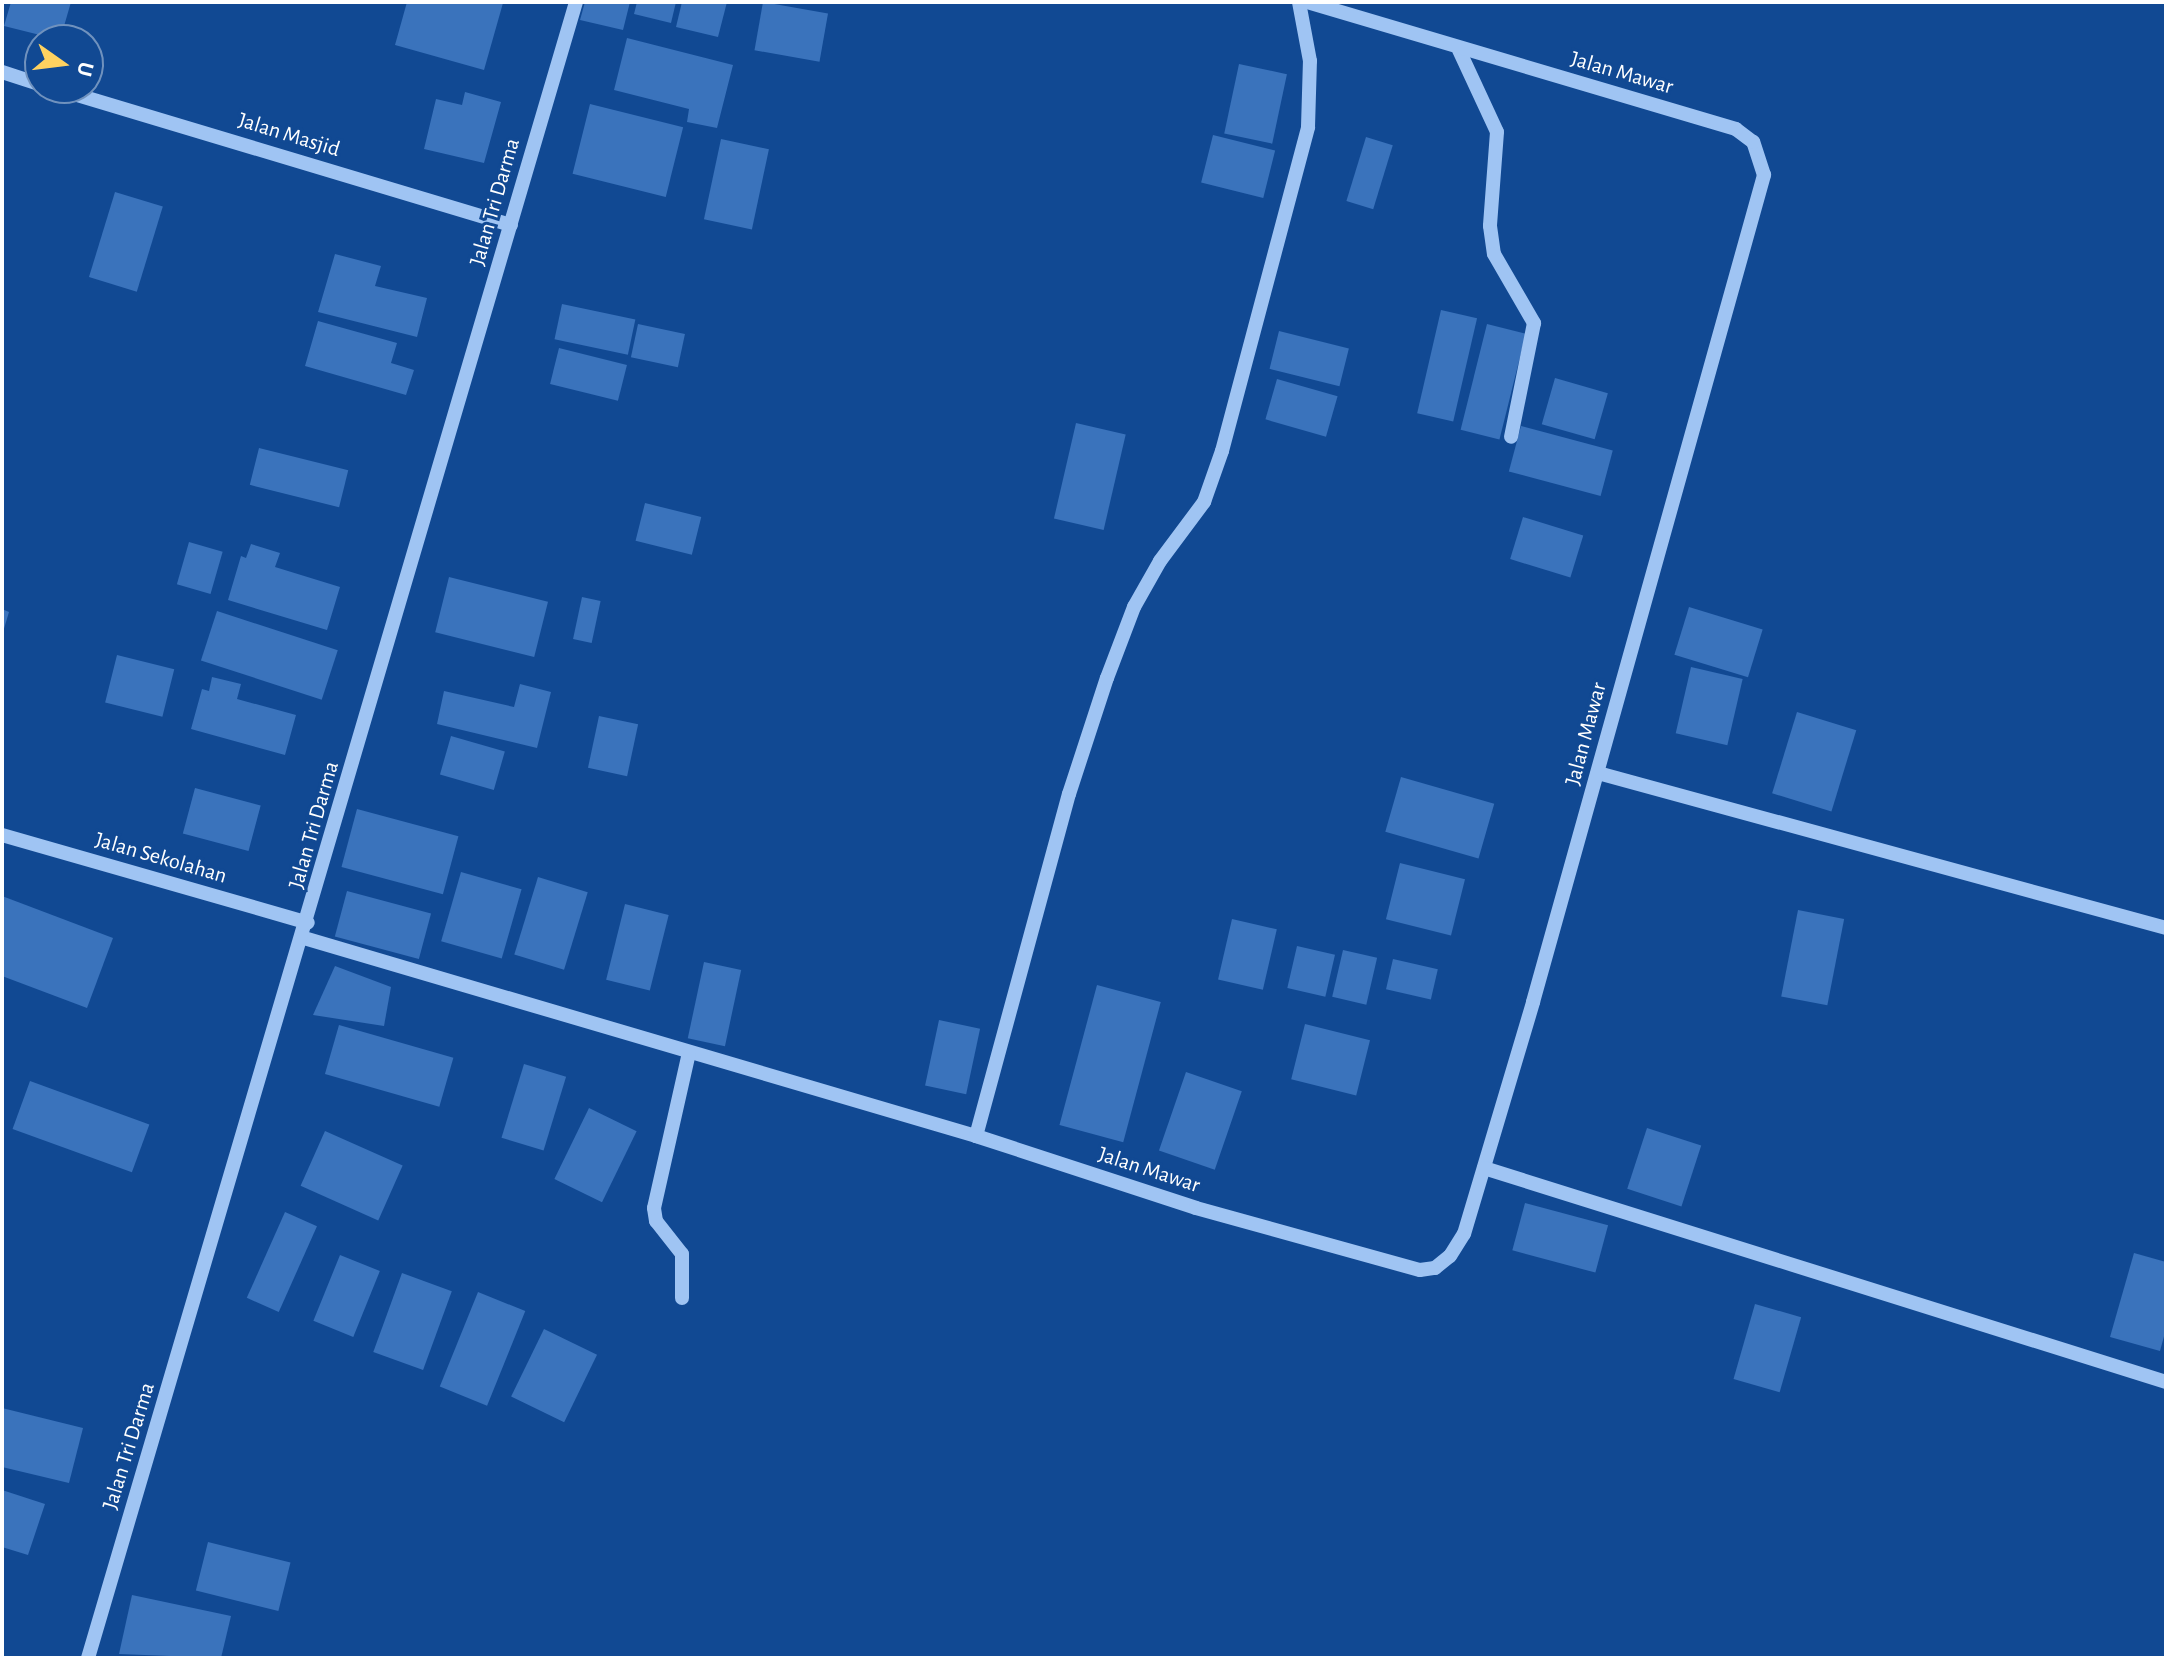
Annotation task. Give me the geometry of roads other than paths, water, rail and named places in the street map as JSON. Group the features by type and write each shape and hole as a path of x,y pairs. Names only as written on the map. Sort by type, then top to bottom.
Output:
{"street":[{"name":"Jalan Tri Darma","path":"91,1657 576,2"},
{"path":"976,1136 1069,794 1107,678 1134,607 1160,561 1204,502 1222,451 1308,127 1310,61 1299,2"},
{"name":"Jalan Mawar","path":"689,1053 839,1099 976,1136 1196,1208 1420,1270 1435,1268 1450,1256 1464,1234 1598,773 1764,175 1753,142 1736,129 1459,50 1306,2"},
{"path":"1459,50 1497,132 1490,226 1494,254 1534,323 1511,437"},
{"path":"2,72 24,79"},
{"name":"Jalan Masjid","path":"104,103 511,225"},
{"path":"1598,773 2166,928"},
{"name":"Jalan Sekolahan","path":"2,835 689,1053"},
{"path":"682,1298 682,1254 656,1221 654,1208 689,1053"},
{"path":"1484,1168 2166,1382"}]}
